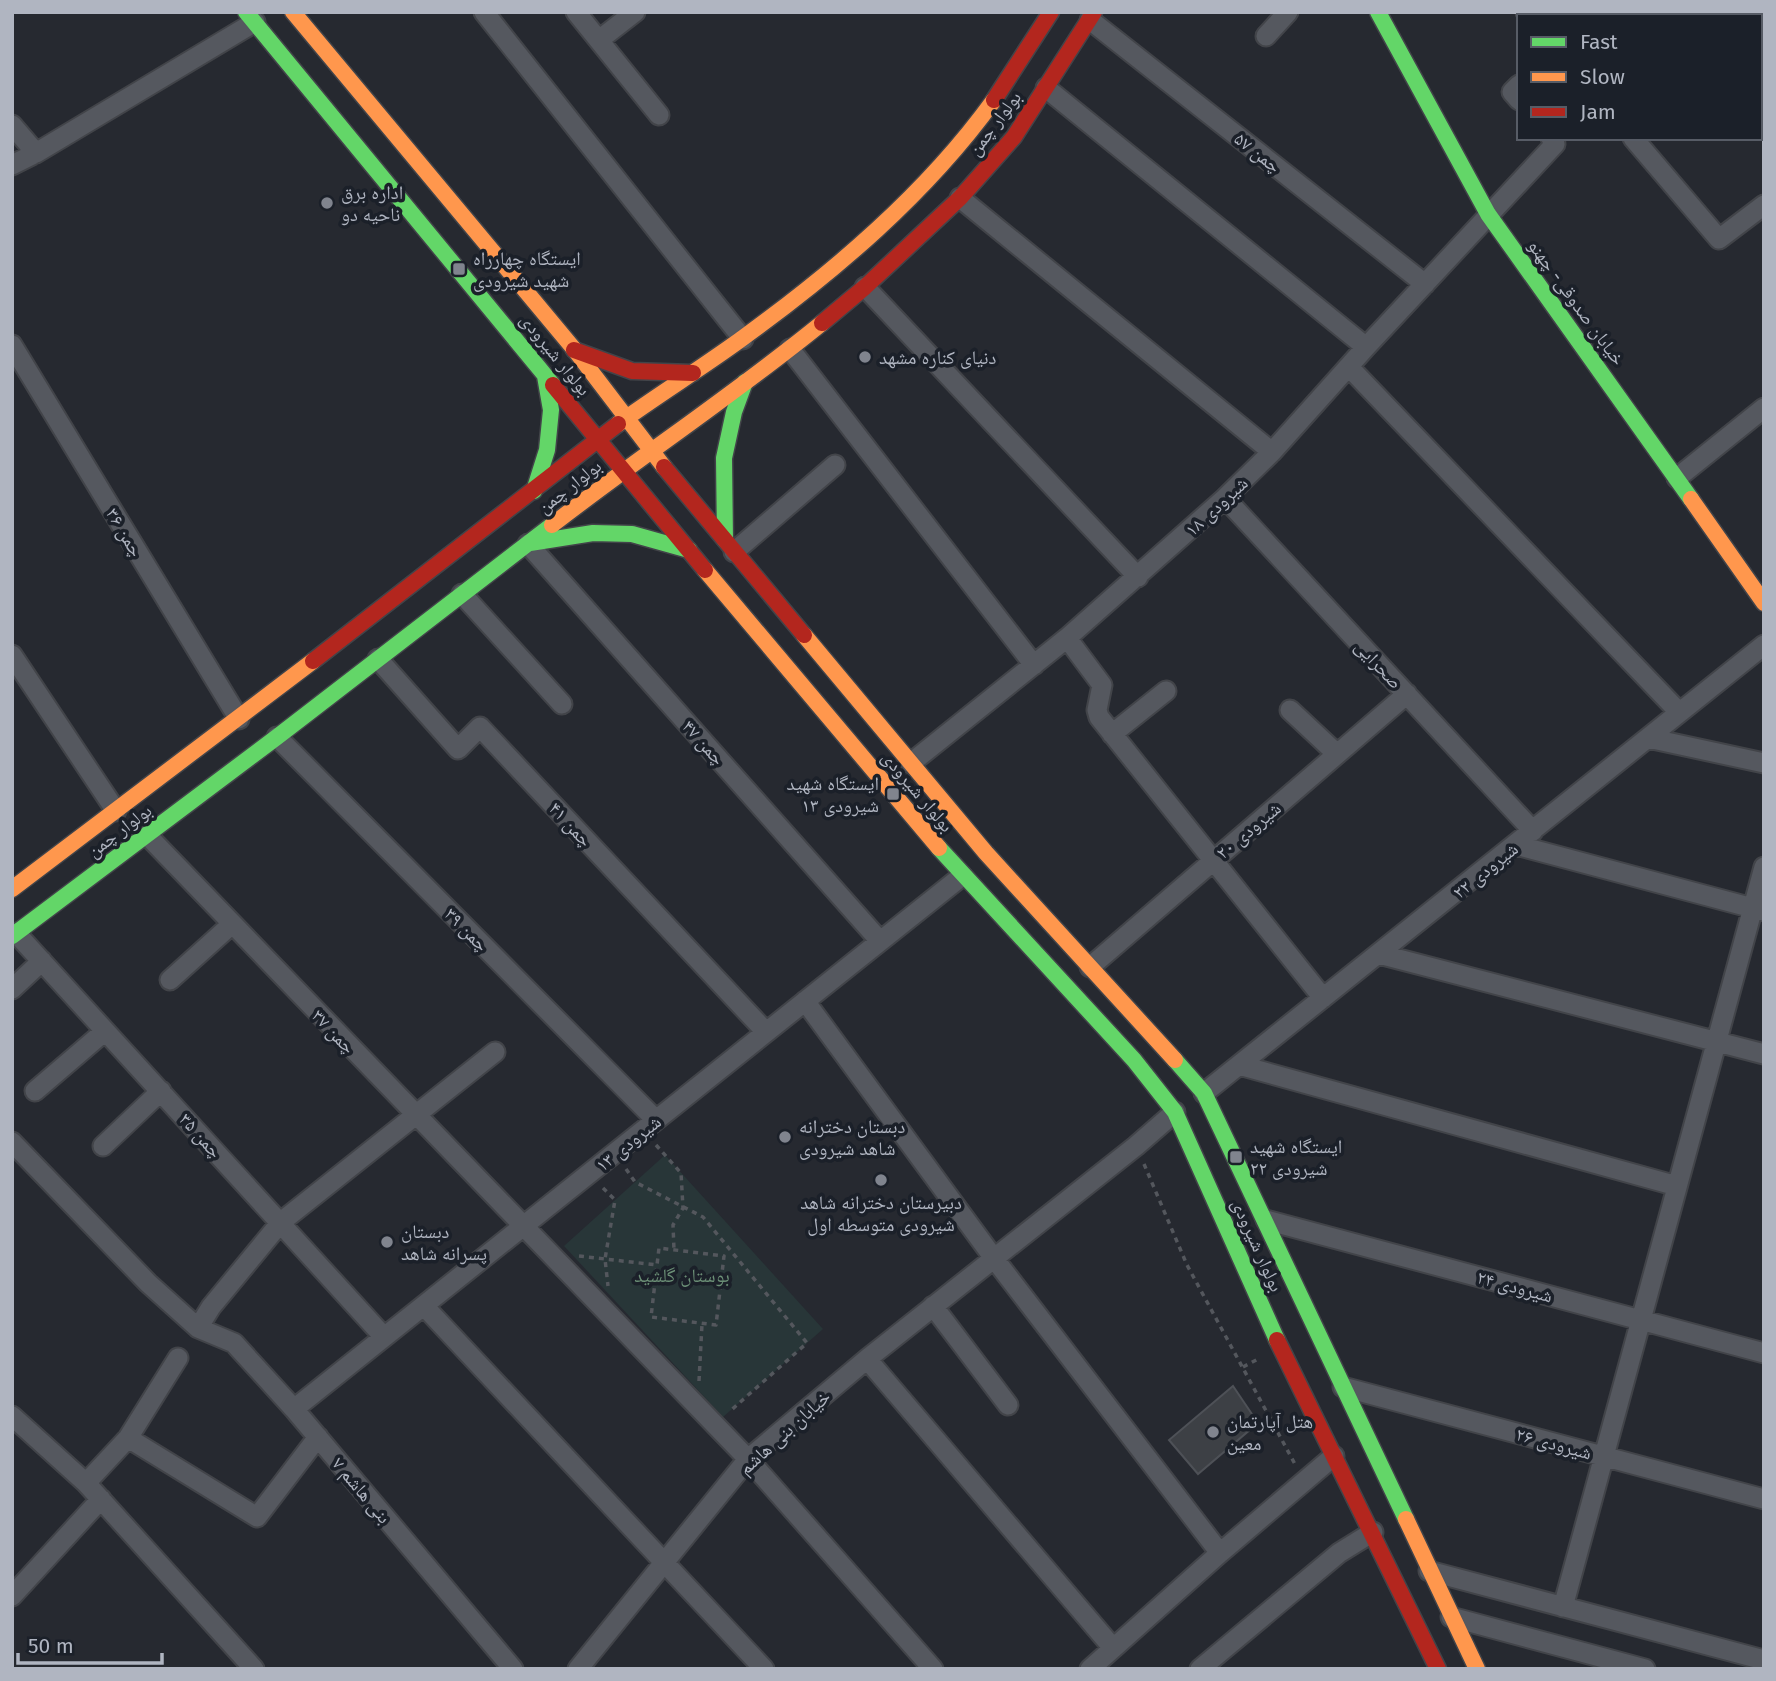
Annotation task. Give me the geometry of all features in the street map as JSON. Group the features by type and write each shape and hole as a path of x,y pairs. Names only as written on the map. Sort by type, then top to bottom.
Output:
{"main road":[{"name":"بولوار شیرودی","path":"293,12 573,349 650,450 986,853 1204,1094 1477,1669"},
{"name":"بولوار چمن","path":"12,889 239,719 598,439 743,339 846,256 933,174 984,114 1051,12"},
{"name":"خیابان صدوقی- چهنو","path":"1378,12 1488,214 1764,603"},
{"name":"بولوار چمن","path":"14,935 277,737 623,470 790,349 865,287 960,198 1014,136 1092,16"},
{"name":"بولوار شیرودی","path":"251,17 689,550 962,876 1134,1060 1175,1112 1280,1347 1438,1669"},
{"path":"573,349 632,371 693,373"},
{"path":"534,491 547,450 551,410 545,373"},
{"path":"730,546 724,458 734,412 745,382"},
{"path":"527,544 593,533 632,534 689,550"}],"street":[{"path":"484,12 743,339"},
{"path":"576,12 659,115"},
{"path":"599,40 635,12"},
{"path":"1266,36 1288,12"},
{"name":"چمن ۵۷","path":"1092,16 1425,284"},
{"path":"12,164 36,153 251,17"},
{"path":"1046,88 1366,347"},
{"path":"12,125 36,153"},
{"name":"شیرودی ۱۸","path":"911,763 1067,638 1138,577 1272,453 1366,347 1555,144 1552,140"},
{"path":"1635,140 1719,239 1764,205"},
{"path":"960,198 1272,453"},
{"path":"865,287 1138,577"},
{"name":"چمن ۳۶","path":"12,345 239,719"},
{"path":"790,349 1034,665"},
{"path":"1349,367 1679,712"},
{"path":"1677,478 1764,408"},
{"path":"730,546 835,465"},
{"name":"صحرایی","path":"1225,498 1534,831"},
{"name":"چمن ۴۷","path":"527,544 880,941"},
{"path":"462,594 562,704"},
{"path":"1067,638 1102,685 1097,715 1323,998"},
{"name":"شیرودی ۲۲","path":"1204,1094 1764,645"},
{"path":"12,655 116,811"},
{"name":"چمن ۴۱","path":"378,659 458,749 480,727 766,1032"},
{"path":"1112,734 1166,691"},
{"name":"شیرودی ۲۰","path":"1090,967 1407,694"},
{"path":"1290,710 1337,754"},
{"name":"چمن ۳۹","path":"277,737 650,1125"},
{"path":"1648,738 1764,763"},
{"name":"چمن ۳۷","path":"147,835 748,1459 933,1669"},
{"path":"1516,845 1758,910"},
{"path":"1563,1607 1716,1041 1758,910 1764,867"},
{"name":"شیرودی ۱۳","path":"294,1409 962,876"},
{"path":"170,981 232,924"},
{"name":"چمن ۳۵","path":"14,935 42,961 384,1337"},
{"path":"1379,954 1764,1054"},
{"path":"12,989 42,961"},
{"path":"805,1001 993,1258 1220,1553"},
{"path":"35,1091 106,1031"},
{"path":"198,1328 211,1307 281,1222 495,1052"},
{"path":"1239,1065 1677,1186"},
{"path":"103,1146 161,1091"},
{"name":"خیابان بنی هاشم","path":"578,1669 748,1459 867,1359 1136,1146 1175,1112"},
{"name":"بنی هاشم ۷","path":"12,1142 148,1283 198,1328 234,1343 294,1409 513,1669"},
{"name":"شیرودی ۲۴","path":"1266,1220 1764,1353"},
{"path":"424,1306 764,1669"},
{"path":"933,1306 1008,1405"},
{"path":"86,1483 128,1438 178,1358"},
{"path":"867,1359 1113,1648"},
{"name":"شیرودی ۲۶","path":"1343,1387 1764,1499"},
{"path":"12,1416 102,1499 254,1669"},
{"path":"128,1438 257,1517 317,1437"},
{"path":"1090,1669 1334,1456"},
{"path":"12,1596 102,1499"},
{"path":"1200,1669 1339,1553 1373,1532"},
{"path":"1429,1571 1764,1660"},
{"path":"1451,1617 1645,1669"}],"path":[{"path":"650,1125 681,1173 683,1208 673,1225 674,1250"},
{"path":"1136,1146 1187,1265 1304,1482"},
{"path":"614,1154 635,1182 665,1195 683,1208 703,1217 807,1343 723,1417"},
{"path":"589,1174 615,1200 606,1259 609,1296 598,1305"},
{"path":"724,1256 716,1325 651,1317 659,1248 724,1256 732,1252"},
{"path":"560,1265 570,1255 657,1265"},
{"path":"691,1400 698,1391 702,1324"}],"green space":[{"name":"بوستان گلشید","path":"665,1155 823,1329 723,1417 564,1246"}],"building":[{"name":"هتل آپارتمان معین","path":"1233,1386 1258,1423 1198,1474 1169,1440"}],"traffic: fast":[{"path":"246,12 553,385"},
{"path":"1378,12 1488,214 1691,499"},
{"path":"534,491 547,450 551,410 545,376"},
{"path":"725,540 724,458 734,412 745,382"},
{"path":"12,936 277,737 552,525"},
{"path":"530,543 593,533 632,534 689,550"},
{"path":"939,848 1134,1060 1175,1112 1277,1340"},
{"path":"1175,1060 1204,1093 1406,1519"}],"traffic: slow":[{"path":"293,12 574,349 664,467"},
{"path":"618,424 740,340 844,259 939,168 994,100"},
{"path":"552,525 822,323"},
{"path":"1691,499 1764,603"},
{"path":"705,570 939,848"},
{"path":"804,635 986,853 1175,1060"},
{"path":"12,889 313,661"},
{"path":"1406,1519 1477,1669"}],"traffic: jam":[{"path":"994,100 1051,12"},
{"path":"822,323 865,287 960,198 1014,137 1094,12"},
{"path":"574,350 632,371 693,373"},
{"path":"553,385 705,570"},
{"path":"313,661 618,424"},
{"path":"664,467 804,635"},
{"path":"1277,1340 1438,1669"}],"place":[{"name":"اداره برق ناحیه دو","path":"327,203"},
{"name":"ایستگاه چهارراه شهید شیرودی","path":"459,269"},
{"name":"دنیای کناره مشهد","path":"865,357"},
{"name":"ایستگاه شهید شیرودی ۱۳","path":"893,794"},
{"name":"دبستان دخترانه شاهد شیرودی","path":"785,1137"},
{"name":"ایستگاه شهید شیرودی ۲۲","path":"1236,1157"},
{"name":"دبیرستان دخترانه شاهد شیرودی متوسطه اول","path":"881,1180"},
{"name":"دبستان پسرانه شاهد","path":"387,1242"},
{"name":"هتل آپارتمان معین","path":"1213,1432"}]}
